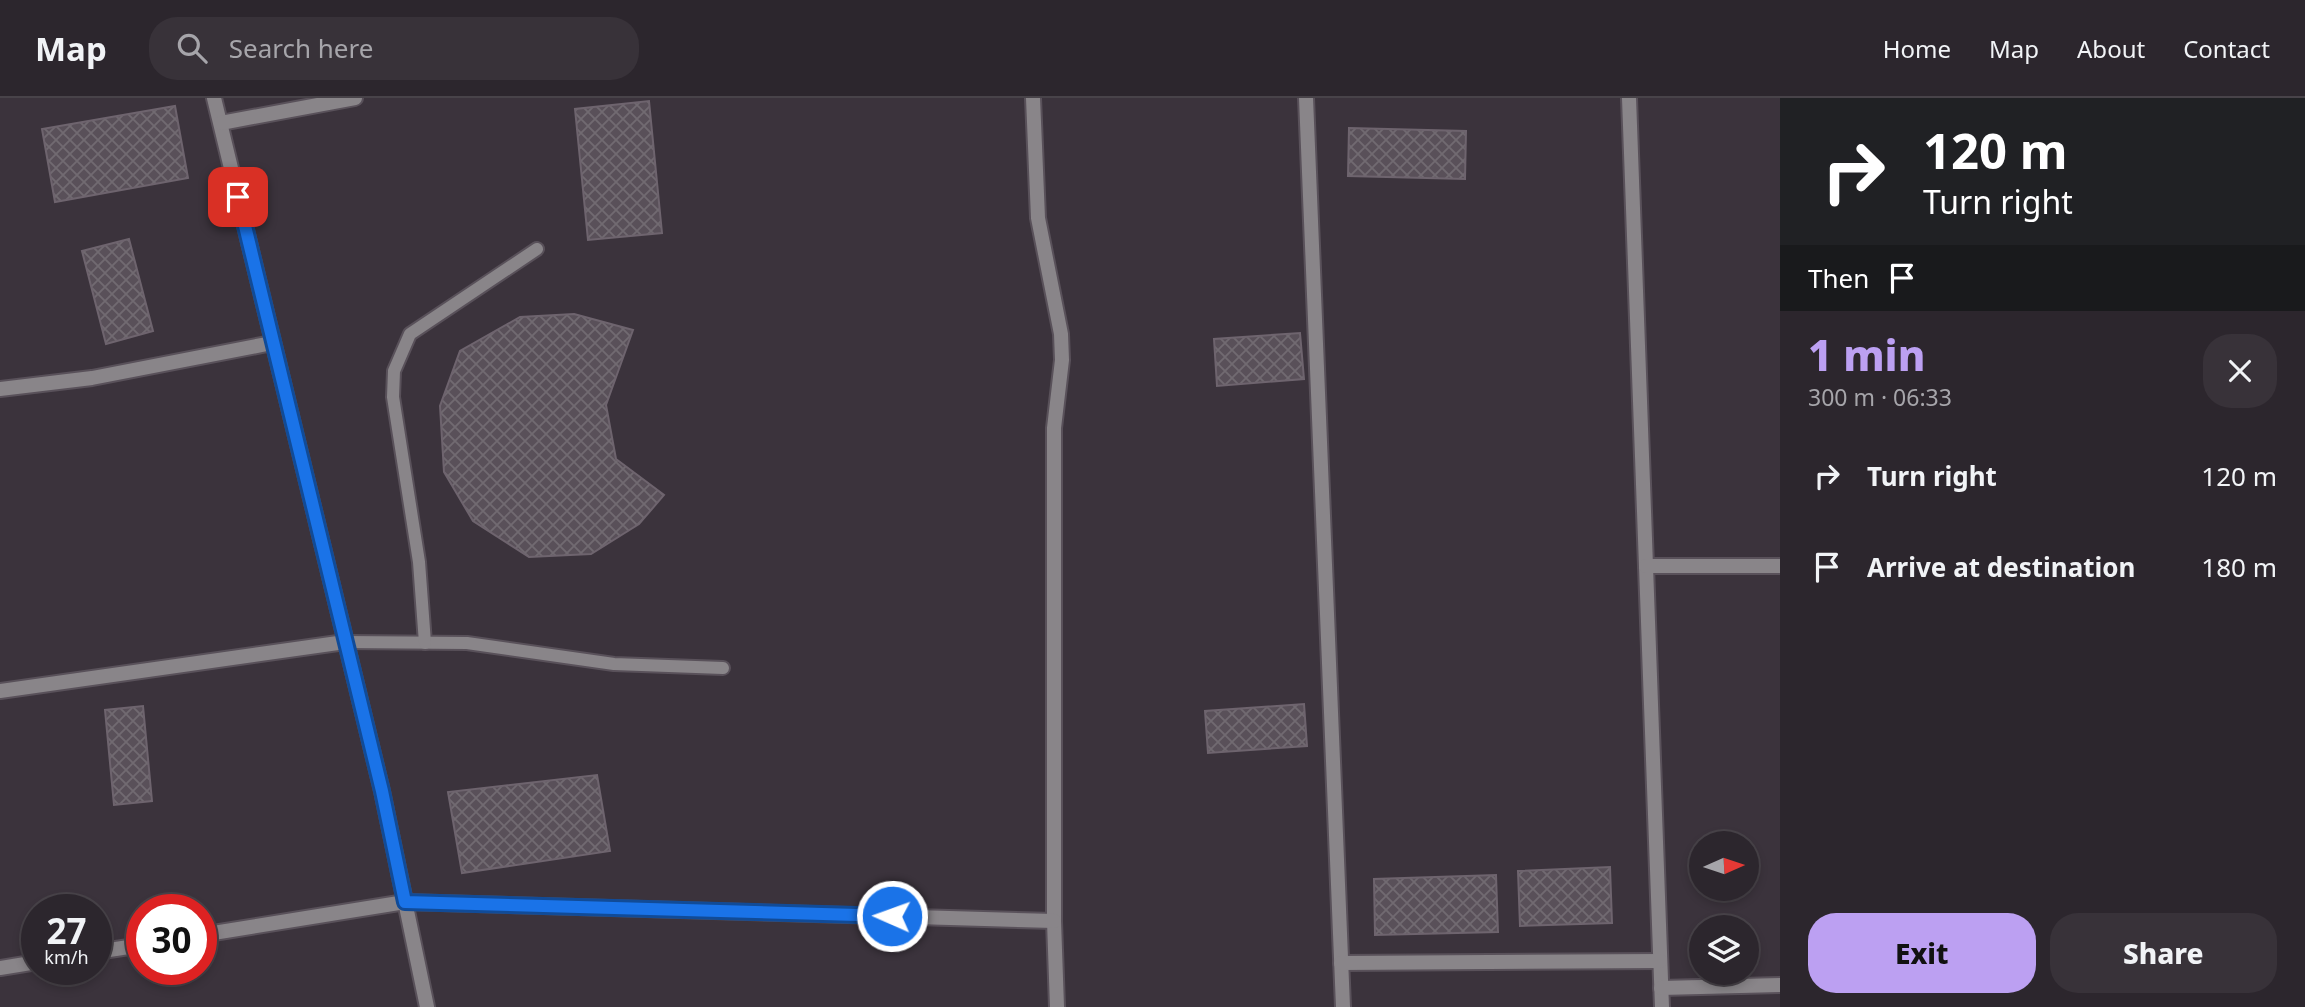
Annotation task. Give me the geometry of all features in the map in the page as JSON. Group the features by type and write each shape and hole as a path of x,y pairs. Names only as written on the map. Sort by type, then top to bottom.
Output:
{"street":[{"path":"214,98 345,642 427,1007"},
{"path":"221,123 355,98"},
{"path":"1033,98 1038,218 1061,334 1062,360 1054,428 1054,921 1057,1007"},
{"path":"1306,98 1343,1007"},
{"path":"1629,98 1662,1007"},
{"path":"0,388 92,378 272,343"},
{"path":"1646,566 1780,566"},
{"path":"0,691 345,642"},
{"path":"217,932 405,902 1054,921"},
{"path":"1341,963 1660,961"},
{"path":"0,968 21,965"},
{"path":"1661,988 1780,985"}],"lane":[{"path":"425,643 419,562 393,397 394,371 410,334 537,249"},
{"path":"345,642 467,643 614,664 723,668"}],"building":[{"path":"649,101 662,233 588,240 575,109"},
{"path":"175,106 188,178 55,202 42,129"},
{"path":"1349,128 1466,131 1465,179 1348,176"},
{"path":"129,239 153,331 106,344 82,251"},
{"path":"574,314 633,330 606,405 616,459 664,495 639,524 591,554 529,557 473,521 444,472 440,406 460,351 520,317"},
{"path":"1300,333 1304,379 1217,386 1214,339"},
{"path":"1304,704 1307,746 1208,753 1205,711"},
{"path":"143,706 152,801 114,805 105,710"},
{"path":"597,775 610,851 462,873 448,792"},
{"path":"1610,867 1612,923 1520,926 1518,871"},
{"path":"1496,875 1498,932 1375,935 1374,879"}],"route":[{"path":"238,197 382,791 405,902 892,916"}]}
